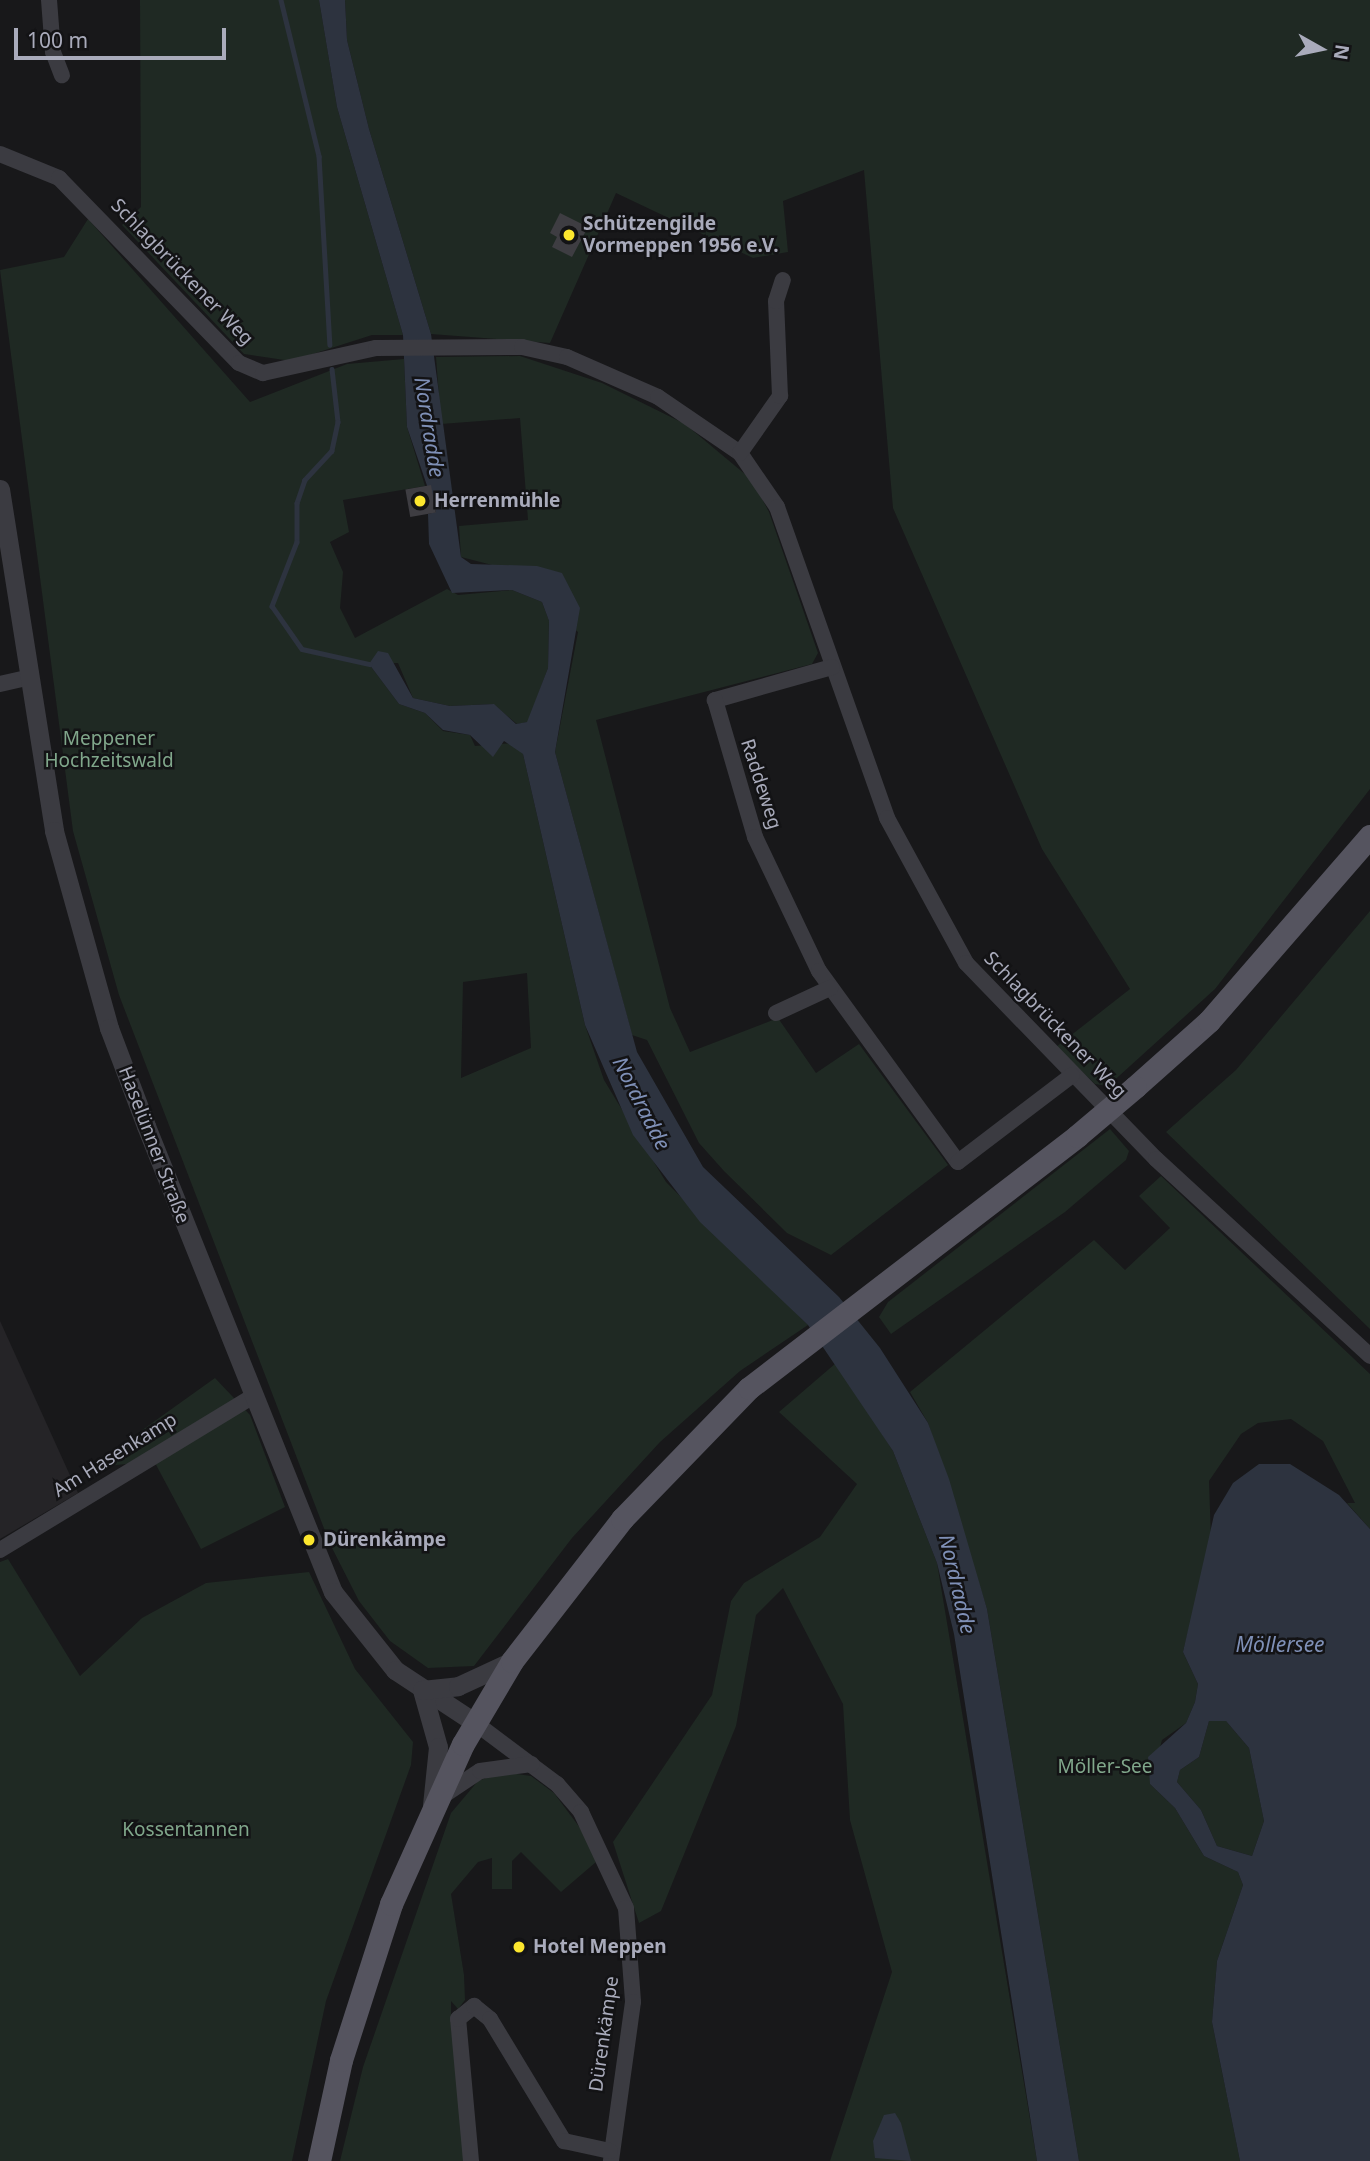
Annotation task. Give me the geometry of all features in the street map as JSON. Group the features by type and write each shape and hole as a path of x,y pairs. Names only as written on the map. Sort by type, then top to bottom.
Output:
{"main road":[{"path":"319,2161 364,1979 434,1804 474,1722 512,1661 587,1560 695,1438 788,1359 1077,1136 1218,1011 1370,836"}],"street":[{"path":"49,0 53,51 62,75"},
{"name":"Schlagbrückener Weg","path":"0,154 59,178 239,363 263,373 292,370 376,348 522,347 567,356 658,397 740,453 777,507 887,818 942,928 989,989 1072,1075 1370,1356"},
{"path":"740,453 780,396 776,302 783,280"},
{"name":"Haselünner Straße","path":"0,489 26,678 54,831 109,1028 332,1591 365,1638 422,1690 474,1722"},
{"name":"Raddeweg","path":"832,667 715,700 755,837 830,988 958,1162 1072,1075"},
{"path":"0,684 26,678"},
{"path":"776,1013 830,988"},
{"name":"Am Hasenkamp","path":"0,1550 253,1396"},
{"path":"434,1804 438,1747 422,1690 476,1681 512,1661"},
{"name":"Dürenkämpe","path":"474,1722 531,1764 581,1812 626,1909 633,2002 610,2156"},
{"path":"434,1804 480,1772 531,1764"},
{"path":"471,2161 458,2019 474,2006 490,2019 564,2141 610,2156"}],"shaded area":[{"path":"0,1321 78,1493 0,1539"}],"green space":[{"path":"140,0 319,0 337,107 403,335 372,335 291,361 244,354 122,225 141,207"},
{"path":"345,0 1370,0 1370,789 1215,989 1108,1086 1095,1084 1056,1047 1130,989 1042,849 893,508 864,170 783,201 788,252 753,258 616,193 550,343 431,334 369,129 347,40"},
{"name":"Meppener Hochzeitswald","path":"88,219 250,402 347,364 404,359 407,427 425,486 343,500 349,532 330,542 343,572 340,608 355,638 447,589 458,595 512,590 542,602 549,621 548,668 528,722 517,724 493,704 450,706 413,698 398,663 369,664 399,704 425,713 443,731 470,735 475,746 513,743 523,754 585,1025 604,1080 666,1182 808,1325 740,1371 660,1442 572,1538 474,1666 428,1668 390,1641 359,1601 330,1544 119,995 73,831 0,270 64,257","holes":["527,973 531,1048 461,1078 463,982"]},
{"path":"520,356 602,383 685,424 752,480 769,512 818,653 812,664 596,720 670,1008 690,1052 778,1018 816,1073 859,1044 948,1165 831,1255 787,1233 724,1171 699,1143 647,1040 632,1035 555,752 578,632 500,567 461,557 459,526 528,520 520,418 441,424 436,357"},
{"path":"1370,911 1370,1329 1166,1132 1236,1070"},
{"path":"1110,1129 1129,1151 1126,1160 1065,1212 891,1334 879,1317 888,1302"},
{"name":"Möller-See","path":"1161,1176 1370,1374 1370,1529 1347,1503 1355,1503 1323,1441 1291,1419 1258,1423 1241,1434 1209,1481 1211,1539 1183,1652 1198,1684 1195,1702 1186,1723 1162,1740 1150,1784 1175,1808 1204,1856 1238,1872 1243,1885 1217,1961 1212,2022 1240,2161 1079,2161 987,1609 928,1423 910,1392 1094,1240 1125,1270 1170,1228 1139,1196"},
{"path":"836,1363 893,1451 937,1563 1037,2161 830,2161 892,1972 850,1820 843,1704 783,1588 756,1615 736,1726 661,1911 639,1923 613,1842 712,1695 731,1601 744,1583 820,1537 857,1484 779,1412"},
{"path":"215,1378 250,1415 285,1507 201,1549 154,1461 89,1468"},
{"name":"Kossentannen","path":"8,1559 80,1676 142,1618 206,1583 309,1572 355,1669 413,1742 411,1765 326,2001 292,2161 0,2161 0,1562"},
{"path":"1209,1721 1226,1721 1249,1748 1264,1821 1252,1856 1217,1846 1201,1810 1177,1782 1180,1770 1199,1757"},
{"path":"502,1772 531,1776 554,1793 589,1840 596,1862 561,1892 521,1852 512,1861 512,1889 492,1889 492,1858 478,1862 451,1894 464,1975 465,2000 458,2009 451,2001 451,2026 468,2161 340,2161 363,2067 451,1813 478,1781"}],"water":[{"name":"Nordradde","path":"319,0 345,0 347,40 369,129 431,334 461,557 471,564 537,566 562,573 580,608 555,752 637,1052 703,1167 839,1297 880,1348 928,1423 949,1479 987,1609 1079,2161 1037,2161 954,1634 937,1563 893,1451 808,1325 700,1222 633,1135 585,1025 523,754 504,741 493,757 470,735 443,730 425,713 399,704 369,664 378,651 388,653 413,698 450,706 494,704 516,724 527,722 548,668 549,621 542,602 512,590 452,593 429,544 428,514 436,512 407,427 403,335 337,107"},
{"name":"Möllersee","path":"1259,1464 1290,1464 1339,1495 1370,1529 1370,2161 1240,2161 1212,2022 1217,1961 1243,1885 1238,1872 1204,1856 1175,1808 1150,1784 1148,1757 1186,1723 1195,1702 1198,1684 1183,1652 1214,1515 1233,1483","holes":["1209,1721 1226,1721 1249,1748 1264,1821 1252,1856 1217,1846 1201,1810 1177,1782 1180,1770 1199,1757"]},
{"path":"895,2113 901,2123 911,2161 875,2158 873,2141 884,2115"}],"building":[{"name":"Schützengilde Vormeppen 1956 e.V.","path":"560,213 588,227 572,257 552,247 557,237 550,233"},
{"name":"Herrenmühle","path":"431,485 436,513 410,517 405,490"}],"waterway":[{"path":"281,0 319,156 330,345"},
{"path":"332,369 338,422 332,451 305,480 297,503 297,542 272,606 302,649 369,664"}],"place":[{"name":"Schützengilde Vormeppen 1956 e.V.","path":"569,235"},
{"name":"Herrenmühle","path":"420,501"},
{"name":"Dürenkämpe","path":"309,1540"},
{"name":"Hotel Meppen","path":"519,1947"}]}
